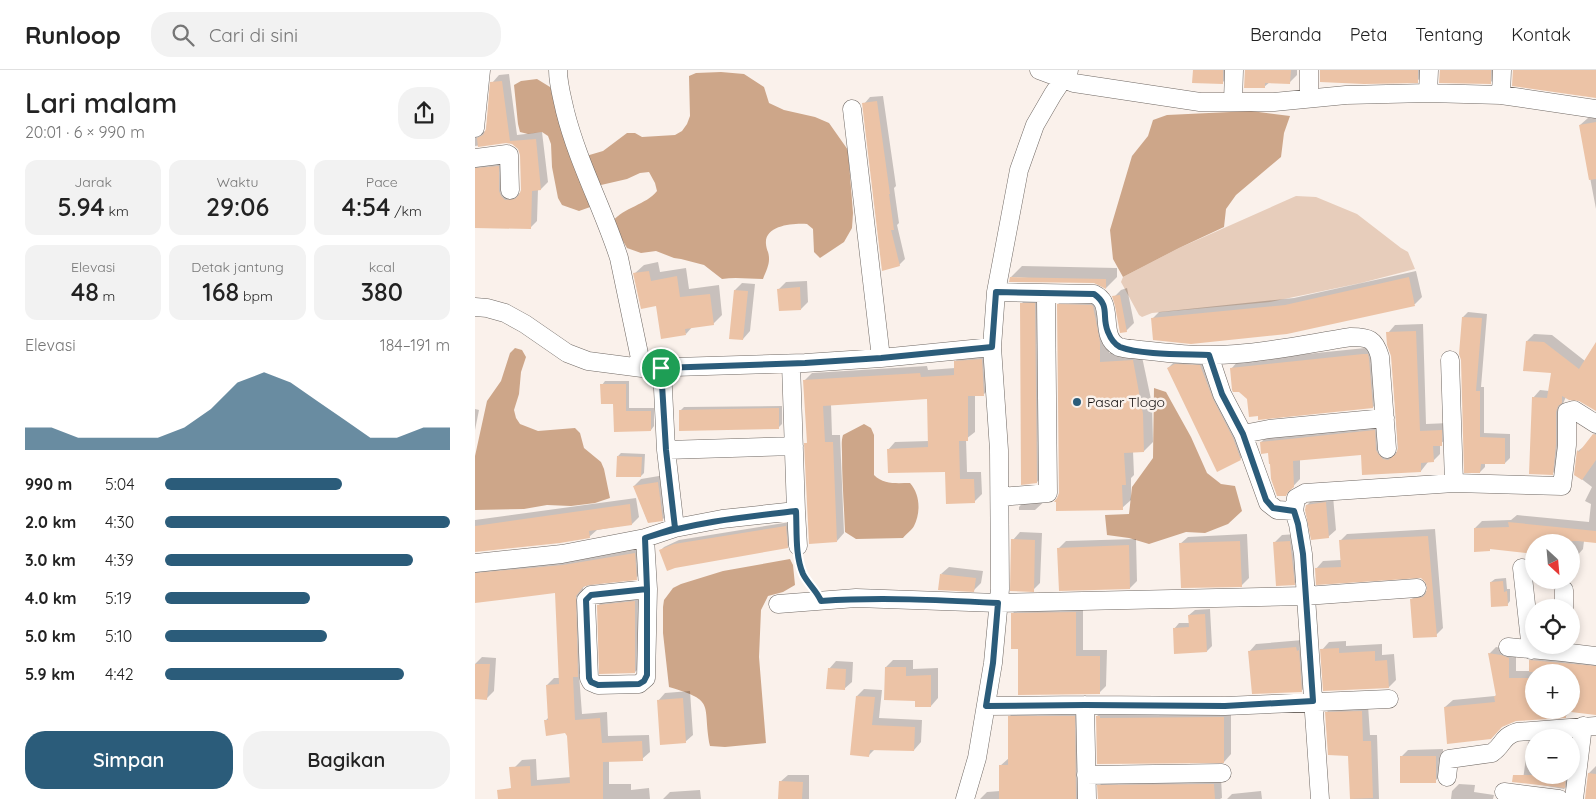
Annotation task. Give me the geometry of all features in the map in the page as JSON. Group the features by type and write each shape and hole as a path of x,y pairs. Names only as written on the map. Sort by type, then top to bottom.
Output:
{"street":[{"path":"475,128 481,70"},
{"path":"1039,70 1066,75 1101,88 1200,102 1274,102 1346,95 1428,93 1501,95 1596,109"},
{"path":"1233,102 1234,70"},
{"path":"1309,70 1309,98"},
{"path":"1428,93 1429,70"},
{"path":"1501,95 1502,70"},
{"path":"965,799 977,758 986,706 993,663 1000,589 999,450 992,347 996,292 1019,170 1035,125 1066,75"},
{"path":"558,76 572,140 619,258 642,368"},
{"path":"852,109 881,358"},
{"path":"475,158 509,155 510,190"},
{"path":"996,292 1094,294 1102,299 1104,304 1107,331 1113,342 1119,347 1160,353 1209,355 1266,351 1351,337 1370,339 1374,343 1380,357 1387,450"},
{"path":"1000,497 1048,493 1047,299"},
{"path":"475,307 505,313 525,324 567,353 588,361 642,368 791,364 881,358 992,347"},
{"path":"1209,355 1222,394 1243,434 1268,503 1277,510 1294,511"},
{"path":"1450,360 1454,483"},
{"path":"791,364 798,546"},
{"path":"661,368 666,450 675,528"},
{"path":"1320,799 1303,554 1294,511 1296,498 1305,493 1454,483 1562,486 1567,445 1567,412 1574,410 1596,424"},
{"path":"1243,434 1269,429 1385,418"},
{"path":"666,450 794,446"},
{"path":"475,563 562,554 645,538 675,528 796,511"},
{"path":"645,538 647,589 647,678 639,684 598,685 593,683 589,678 586,600 591,595 647,589"},
{"path":"1522,568 1525,599"},
{"path":"778,604 856,598 998,603 1305,596 1417,588"},
{"path":"1508,647 1525,649"},
{"path":"1580,653 1596,656"},
{"path":"986,706 1225,706 1389,699"},
{"path":"1085,705 1087,799"},
{"path":"1447,777 1448,762 1451,758 1492,752 1510,734 1590,726 1574,799"},
{"path":"1086,776 1222,773"},
{"path":"1504,792 1559,799"}],"path":[{"path":"798,546 803,574 821,601"}],"shaded area":[{"path":"721,72 744,74 764,87 769,103 784,110 815,117 829,123 848,150 853,213 852,228 844,242 820,258 814,252 813,229 807,224 788,225 775,229 767,238 766,245 769,262 763,279 722,279 704,265 674,258 656,251 641,253 627,248 612,222 623,213 647,200 657,191 649,172 601,185 593,206 579,211 562,205 558,198 552,167 551,144 548,136 542,132 528,134 520,132 518,124 514,85 521,81 537,79 550,87 586,156 603,151 627,133 635,133 642,137 675,135 682,131 690,116 689,76 696,73"},
{"path":"1251,111 1290,116 1284,133 1281,157 1236,195 1226,209 1224,227 1123,277 1113,259 1110,230 1132,156 1148,136 1153,120 1167,115"},
{"path":"1296,196 1316,197 1357,214 1408,252 1415,269 1361,283 1270,302 1152,313 1142,317 1139,315 1121,282 1123,277 1179,248"},
{"path":"515,348 522,350 526,357 521,372 519,394 514,410 516,418 520,424 538,431 575,428 580,433 584,448 601,462 610,498 595,503 571,506 547,505 524,509 475,510 475,456 487,401 501,381 510,353"},
{"path":"1154,388 1166,392 1191,437 1207,473 1221,484 1235,486 1242,511 1228,524 1205,533 1186,532 1149,544 1129,538 1107,535 1105,515 1129,514 1132,487 1153,458"},
{"path":"864,424 871,428 874,435 874,475 886,482 910,483 916,492 918,515 913,528 903,538 856,539 845,532 842,437"},
{"path":"790,559 793,565 795,585 783,592 768,596 761,610 759,657 766,743 725,747 710,746 705,706 695,696 669,687 663,633 664,600 673,588 681,584 723,571"}],"building":[{"path":"1193,70 1223,70 1223,84 1192,83"},
{"path":"1245,70 1291,70 1290,84 1265,83 1265,88 1244,88"},
{"path":"1320,70 1418,70 1418,83 1364,84 1320,82"},
{"path":"1440,70 1491,70 1491,84 1439,83"},
{"path":"1513,70 1596,70 1596,98 1512,86"},
{"path":"502,81 510,141 536,139 541,190 532,191 531,229 475,228 475,168 499,166 499,191 505,200 515,199 521,190 520,155 518,149 512,144 506,143 478,147 477,138 483,135 486,129 490,82"},
{"path":"877,101 894,230 891,230 900,266 882,271 862,103"},
{"path":"1596,122 1596,179 1589,180 1579,125"},
{"path":"649,271 651,281 677,276 680,297 710,294 714,325 685,329 686,335 661,339 656,306 641,309 633,273"},
{"path":"1010,277 1106,279 1106,289 1094,283 1009,282"},
{"path":"1409,277 1415,306 1287,334 1191,344 1153,340 1151,318 1285,305"},
{"path":"800,287 801,310 779,311 777,289"},
{"path":"734,290 748,291 743,340 729,339"},
{"path":"1120,295 1127,332 1120,333 1112,296"},
{"path":"1020,303 1035,303 1037,483 1021,485"},
{"path":"1057,304 1093,306 1100,342 1100,362 1133,360 1143,414 1144,452 1124,453 1126,485 1122,485 1123,510 1056,511 1056,502 1054,502 1059,493"},
{"path":"1462,317 1482,318 1476,391 1480,391 1480,437 1505,438 1505,464 1481,464 1480,473 1464,473 1461,360 1459,354"},
{"path":"1416,331 1420,431 1442,430 1442,446 1433,446 1434,462 1421,463 1421,472 1362,475 1361,455 1293,461 1294,487 1286,496 1277,496 1271,479 1268,453 1261,454 1260,442 1375,430 1376,450 1379,455 1383,459 1388,460 1396,454 1398,448 1391,356 1387,345 1386,332"},
{"path":"1526,341 1544,342 1579,369 1596,342 1596,411 1579,401 1569,400 1562,396 1562,403 1558,406 1556,412 1556,444 1553,475 1529,474 1532,397 1547,398 1551,373 1523,371"},
{"path":"1368,354 1369,359 1373,408 1258,420 1258,416 1249,417 1247,399 1239,392 1233,392 1232,390 1230,368"},
{"path":"982,359 984,396 968,396 968,441 959,441 960,479 974,479 975,503 946,504 945,472 888,473 887,449 928,447 927,399 823,406 825,442 833,442 837,542 809,544 804,443 807,443 803,380 920,373 921,377 954,375 954,361"},
{"path":"1175,364 1200,365 1213,399 1233,438 1241,460 1217,472 1167,368"},
{"path":"600,384 626,384 626,411 651,411 651,431 614,432 613,404 601,404"},
{"path":"779,408 779,429 679,431 679,410"},
{"path":"1593,434 1596,435 1596,460 1582,480 1574,475 1577,450 1579,452"},
{"path":"617,456 642,457 641,477 616,477"},
{"path":"658,482 663,521 648,523 633,486"},
{"path":"1326,502 1329,538 1311,540 1305,510 1306,505"},
{"path":"630,504 632,525 589,531 590,538 475,552 475,526"},
{"path":"1508,522 1596,531 1596,543 1580,541 1580,534 1525,534 1525,553 1490,549 1490,551 1474,552 1474,528 1509,527"},
{"path":"786,526 788,548 667,571 659,550 674,544"},
{"path":"1428,536 1437,637 1413,638 1410,599 1423,597 1426,593 1427,587 1421,578 1316,585 1315,568 1341,567 1339,540"},
{"path":"1011,539 1035,540 1034,592 1010,591"},
{"path":"1240,541 1242,587 1181,588 1179,543"},
{"path":"1290,541 1295,585 1276,586 1273,542"},
{"path":"1129,545 1130,589 1059,591 1057,548"},
{"path":"635,553 637,580 589,585 583,587 576,596 578,677 573,677 575,720 600,718 602,743 642,741 643,761 603,762 603,799 498,799 497,790 511,788 509,767 530,766 531,786 570,783 567,736 565,733 546,736 544,720 548,720 546,685 559,684 555,593 475,603 475,573 563,565"},
{"path":"940,574 976,578 974,592 938,590"},
{"path":"1503,581 1504,592 1507,591 1508,606 1491,607 1490,582"},
{"path":"635,601 635,673 599,674 597,605"},
{"path":"1076,612 1076,656 1100,656 1100,694 1018,695 1018,649 1011,649 1011,613"},
{"path":"1205,614 1207,652 1174,654 1173,628 1189,627 1188,615"},
{"path":"1296,647 1297,651 1299,650 1302,692 1252,694 1248,651"},
{"path":"1339,648 1339,653 1375,651 1375,661 1387,660 1389,688 1323,691 1320,649"},
{"path":"1488,653 1509,658 1509,678 1525,678 1525,719 1549,719 1516,721 1502,727 1491,739 1447,744 1444,707 1495,702 1494,696 1496,696"},
{"path":"1529,660 1574,664 1529,664"},
{"path":"475,664 490,664 487,700 475,699"},
{"path":"1580,665 1596,666 1596,715 1580,713"},
{"path":"885,667 906,667 906,676 931,675 931,707 915,707 915,701 884,700"},
{"path":"828,668 846,669 845,690 826,689"},
{"path":"856,696 875,697 872,725 915,727 914,751 870,750 869,757 850,755"},
{"path":"683,698 686,743 660,745 657,700"},
{"path":"1362,711 1363,741 1371,741 1373,798 1350,799 1348,756 1328,755 1325,712"},
{"path":"1008,716 1075,716 1076,799 999,799 999,765 1008,765"},
{"path":"1096,716 1100,716 1100,718 1224,717 1224,763 1097,764"},
{"path":"1400,756 1436,756 1436,783 1400,783"},
{"path":"1588,773 1596,774 1596,799 1585,799"},
{"path":"1513,775 1525,775 1525,783 1512,782"},
{"path":"779,781 803,782 802,799 778,799"},
{"path":"1214,784 1215,799 1098,799 1097,785"},
{"path":"1530,784 1565,784 1565,788"}],"place":[{"name":"Pasar Tlogo","path":"1077,402"}],"route":[{"path":"661,368 666,450 675,528 645,538 647,589 647,678 639,684 598,685 591,682 589,678 585,602 591,595 647,589 645,538 675,528 796,511 800,564 808,583 818,594 821,601 856,598 998,603 993,663 986,706 1225,706 1313,701 1303,554 1294,511 1277,510 1271,507 1266,500 1243,434 1222,394 1209,355 1160,353 1119,347 1113,342 1107,331 1102,299 1094,294 996,292 992,324 992,347 805,363 661,368"}]}
